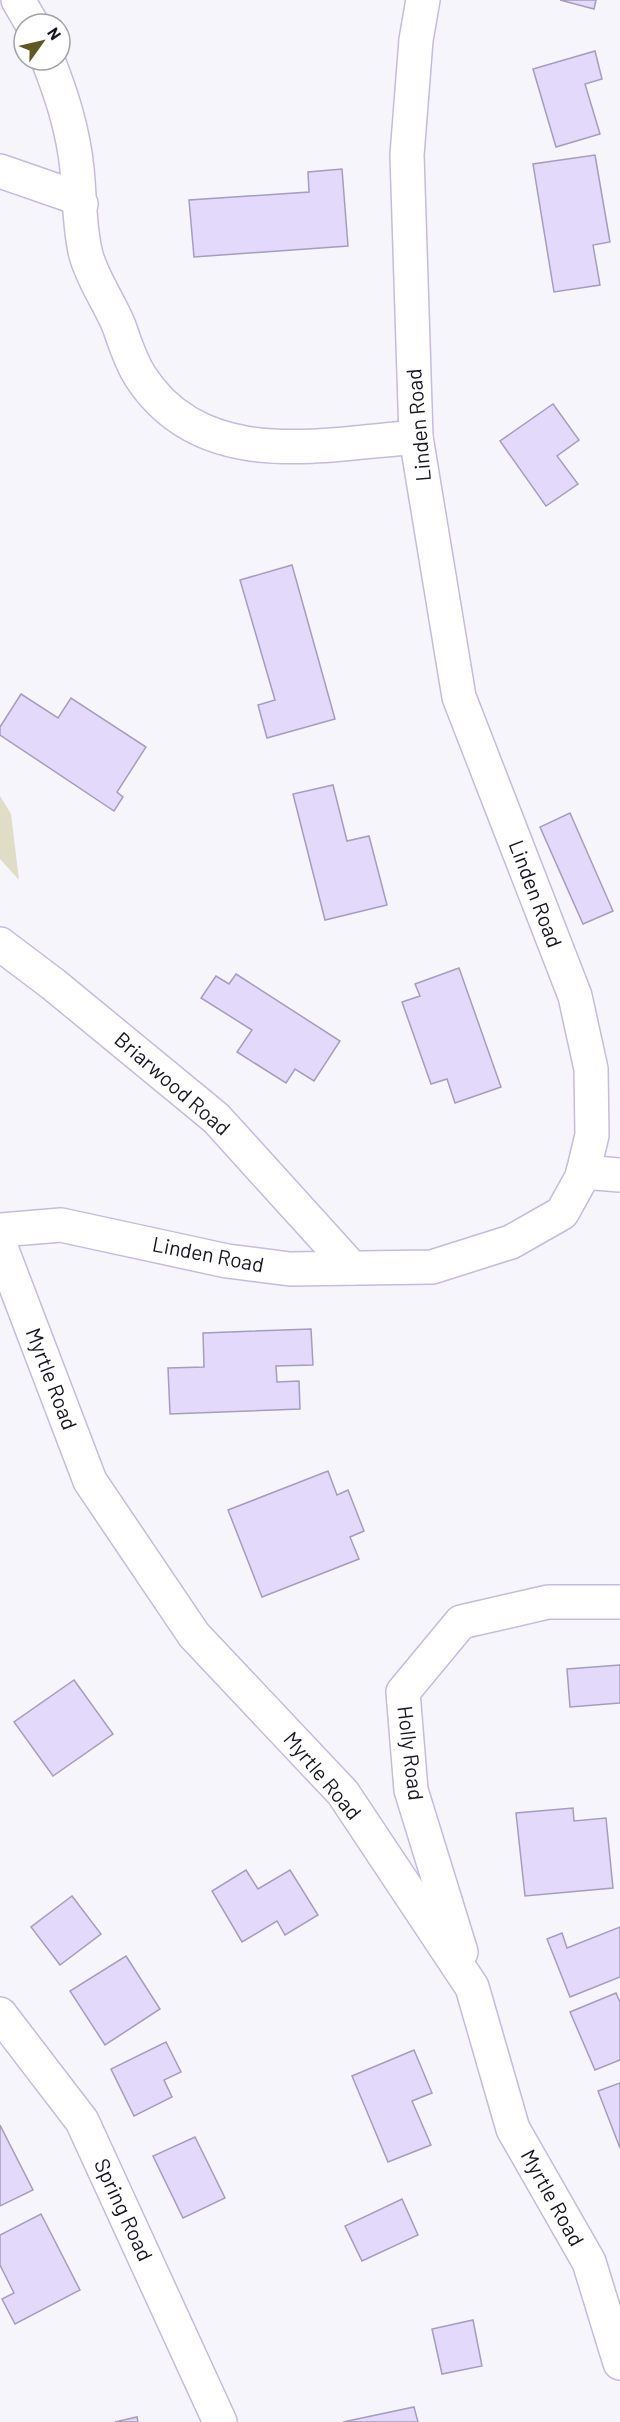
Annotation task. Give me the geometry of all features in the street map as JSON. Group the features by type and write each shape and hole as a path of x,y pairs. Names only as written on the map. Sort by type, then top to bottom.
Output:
{"street":[{"name":"Linden Road","path":"0,1230 61,1225 227,1261 290,1269 432,1267 512,1242 562,1213 583,1173 592,1135 591,1069 575,996 459,697 416,437 407,154 416,40 423,0"},
{"path":"53,72 66,107 73,139 87,256 119,327 125,347 141,377 169,410 184,421 225,440 258,447 416,437"},
{"path":"0,171 75,197 81,204"},
{"name":"Briarwood Road","path":"0,944 53,984 216,1118 352,1268"},
{"path":"583,1173 620,1175"},
{"name":"Myrtle Road","path":"0,1245 90,1481 194,1635 343,1793 472,1987 513,2129 589,2262 620,2363"},
{"name":"Holly Road","path":"472,1987 411,1790 403,1692 461,1622 548,1602 620,1602"},
{"name":"Spring Road","path":"0,2014 82,2121 220,2422"}],"shaded area":[{"path":"0,796 11,814 19,880 0,859"}],"building":[{"path":"560,0 596,0 594,9"},
{"path":"595,51 602,79 585,84 600,134 556,147 533,69"},
{"path":"595,155 610,242 593,245 600,285 554,292 533,164"},
{"path":"342,169 348,246 194,257 189,200 309,192 308,172"},
{"path":"553,404 579,440 557,456 578,484 546,506 500,441"},
{"path":"292,565 335,719 267,738 258,705 275,700 240,580"},
{"path":"21,694 58,718 71,698 146,747 117,792 123,797 114,811 0,735 0,727"},
{"path":"333,785 347,841 369,836 387,905 325,920 293,794"},
{"path":"570,813 613,911 583,924 540,827"},
{"path":"459,968 501,1087 455,1103 447,1079 431,1084 402,1002 420,996 415,984"},
{"path":"236,974 340,1041 314,1081 295,1069 286,1083 237,1052 252,1030 201,998 216,976 229,984"},
{"path":"311,1329 313,1365 276,1366 277,1382 299,1381 300,1409 170,1414 168,1368 204,1367 203,1333"},
{"path":"328,1471 337,1495 348,1490 364,1531 350,1537 359,1559 262,1597 228,1510"},
{"path":"620,1665 620,1703 570,1707 567,1669"},
{"path":"74,1680 113,1734 53,1776 14,1722"},
{"path":"573,1808 574,1821 606,1818 613,1888 525,1896 516,1813"},
{"path":"246,1870 258,1889 290,1870 318,1915 285,1935 277,1921 242,1942 212,1891"},
{"path":"72,1896 101,1934 60,1965 31,1927"},
{"path":"620,1927 620,1977 570,1997 547,1939 562,1933 567,1948"},
{"path":"126,1956 160,2009 105,2045 70,1991"},
{"path":"616,1993 620,2002 620,2060 595,2070 570,2012"},
{"path":"166,2042 181,2072 164,2080 172,2097 134,2116 111,2069"},
{"path":"414,2050 432,2093 412,2101 431,2145 388,2162 352,2076"},
{"path":"620,2083 620,2148 598,2091"},
{"path":"0,2125 33,2190 0,2206"},
{"path":"195,2137 225,2198 183,2218 153,2156"},
{"path":"402,2199 418,2235 362,2261 345,2226"},
{"path":"41,2214 80,2290 15,2324 2,2299 14,2293 0,2265 0,2235"},
{"path":"473,2320 482,2366 442,2374 432,2329"},
{"path":"414,2407 418,2422 343,2422"},
{"path":"137,2417 138,2422 115,2422"}]}
